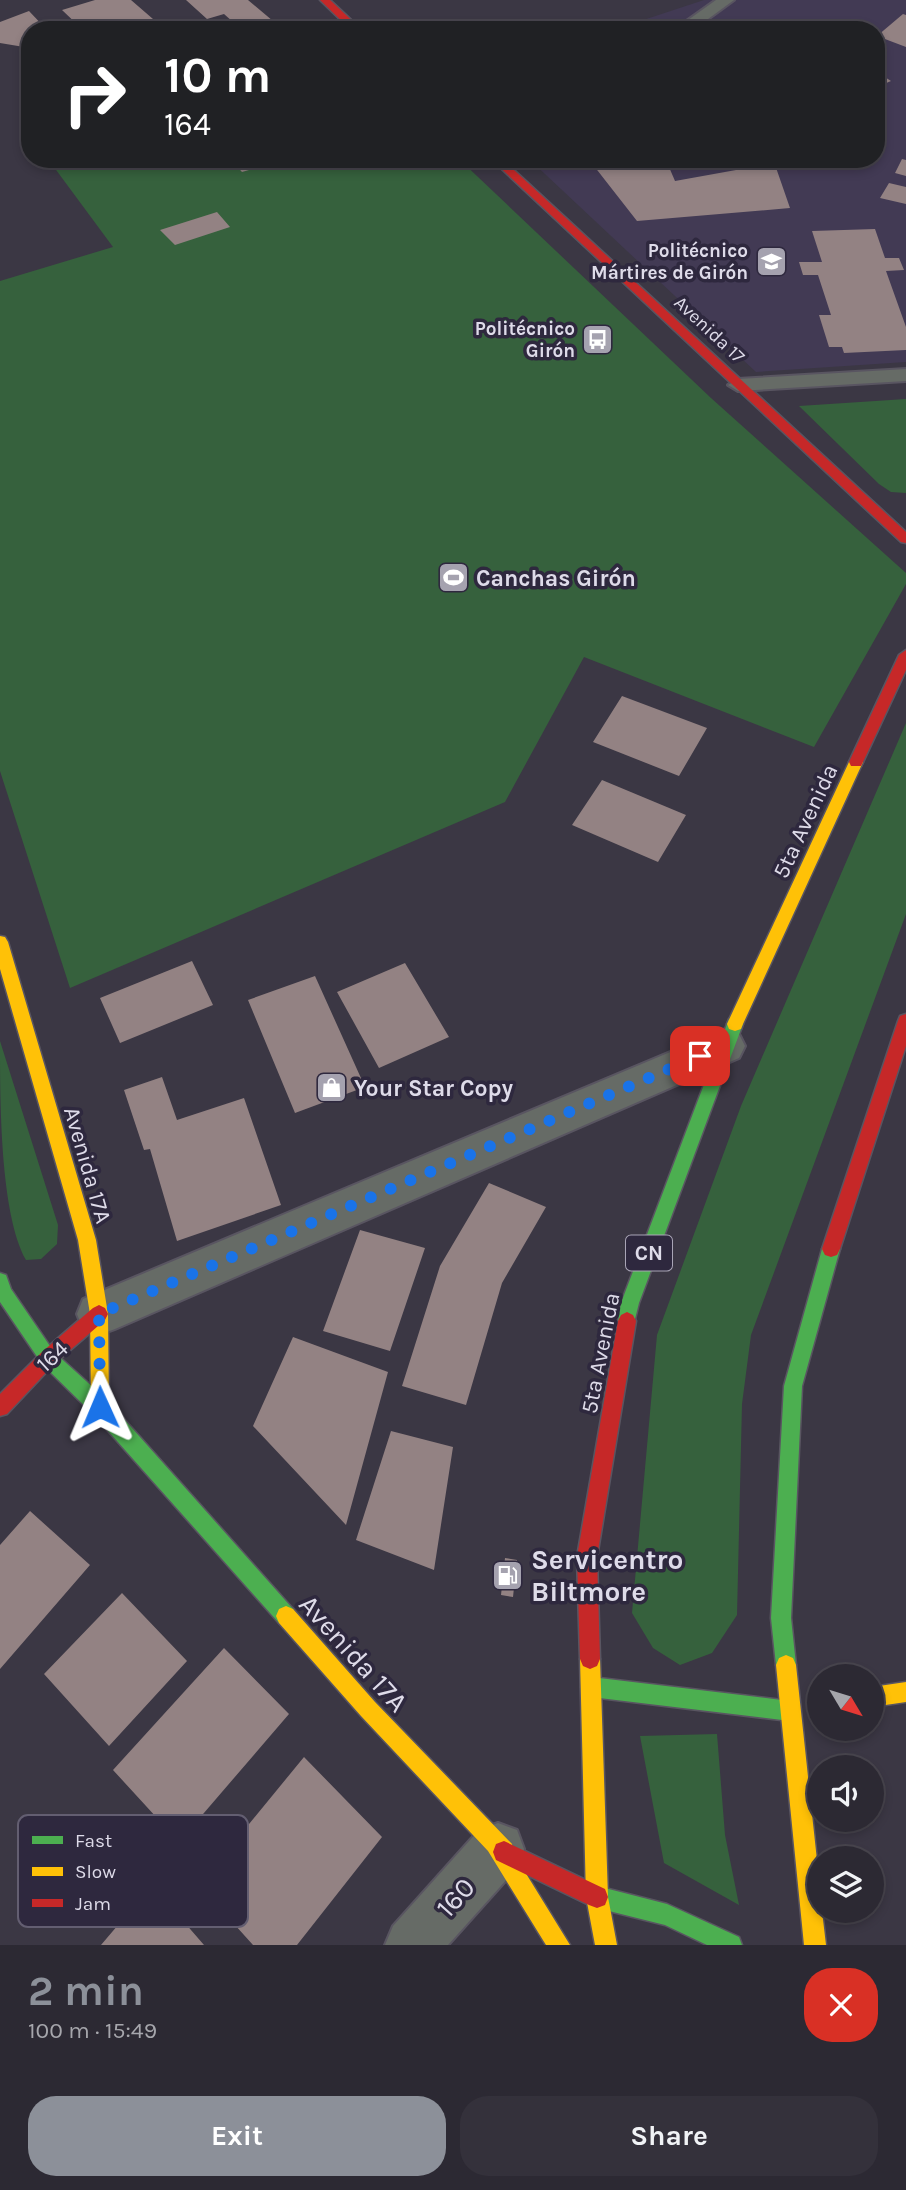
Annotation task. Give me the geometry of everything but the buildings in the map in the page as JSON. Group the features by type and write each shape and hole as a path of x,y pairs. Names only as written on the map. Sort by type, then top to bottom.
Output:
{"main road":[{"path":"325,0 347,21"},
{"name":"Avenida 17","path":"506,168 902,534"},
{"name":"5ta Avenida","path":"606,1945 597,1897 587,1558 630,1303 725,1046 905,659"},
{"name":"Avenida 17A","path":"0,942 87,1240 99,1314 100,1407"},
{"path":"815,1945 781,1618 793,1385 842,1209 906,1021"},
{"name":"Avenida 17A","path":"0,1281 4,1293 48,1358 100,1407 368,1709 498,1849 597,1897 648,1906 706,1929 731,1945"},
{"name":"164","path":"0,1406 48,1358 99,1314"},
{"path":"591,1686 790,1711 807,1708"},
{"path":"884,1695 906,1692"},
{"path":"498,1849 559,1945"}],"street":[{"name":"164","path":"99,1314 725,1046"},
{"name":"160","path":"412,1945 498,1849"}],"lane":[{"path":"695,21 726,0"},
{"path":"738,385 906,376"}],"shaded area":[{"name":"Politécnico Mártires de Girón","path":"704,0 906,0 906,362 756,372 539,168 885,168 885,21 640,21"}],"green space":[{"name":"Canchas Girón","path":"55,168 468,168 711,398 906,573 906,584 814,747 584,657 505,802 70,988 0,771 0,281 113,247"},
{"path":"906,399 906,493 891,492 879,484 799,406"},
{"path":"906,723 906,914 751,1335 742,1404 737,1615 712,1653 680,1665 653,1648 632,1613 657,1335 741,1106"},
{"path":"0,1041 58,1225 57,1244 41,1259 26,1260 17,1240 11,1215 3,1155"},
{"path":"717,1734 725,1835 739,1905 664,1863 640,1736"}],"traffic: fast":[{"path":"627,1321 630,1303 735,1024"},
{"path":"786,1665 781,1618 793,1386 831,1249"},
{"path":"0,1281 4,1293 48,1358 100,1407 286,1616"},
{"path":"591,1687 790,1711"},
{"path":"597,1897 667,1915 731,1945"}],"traffic: slow":[{"path":"735,1024 856,762"},
{"path":"0,942 87,1240 99,1314 100,1407"},
{"path":"286,1616 368,1709 504,1852"},
{"path":"590,1659 597,1897 606,1945"},
{"path":"786,1665 815,1945"},
{"path":"884,1695 906,1692"},
{"path":"498,1849 559,1945"}],"traffic: jam":[{"path":"325,0 347,21"},
{"path":"506,168 906,539"},
{"path":"856,762 906,655"},
{"path":"831,1249 906,1021"},
{"path":"0,1407 48,1358 99,1314"},
{"path":"590,1659 587,1557 627,1321"},
{"path":"504,1852 597,1897"}],"place":[{"name":"Politécnico Mártires de Girón","path":"771,261"},
{"name":"Politécnico Girón","path":"598,339"},
{"name":"Canchas Girón","path":"453,578"},
{"name":"Your Star Copy","path":"331,1088"},
{"name":"Servicentro Biltmore","path":"508,1575"}],"route":[{"path":"100,1407 99,1314 700,1056"}]}
